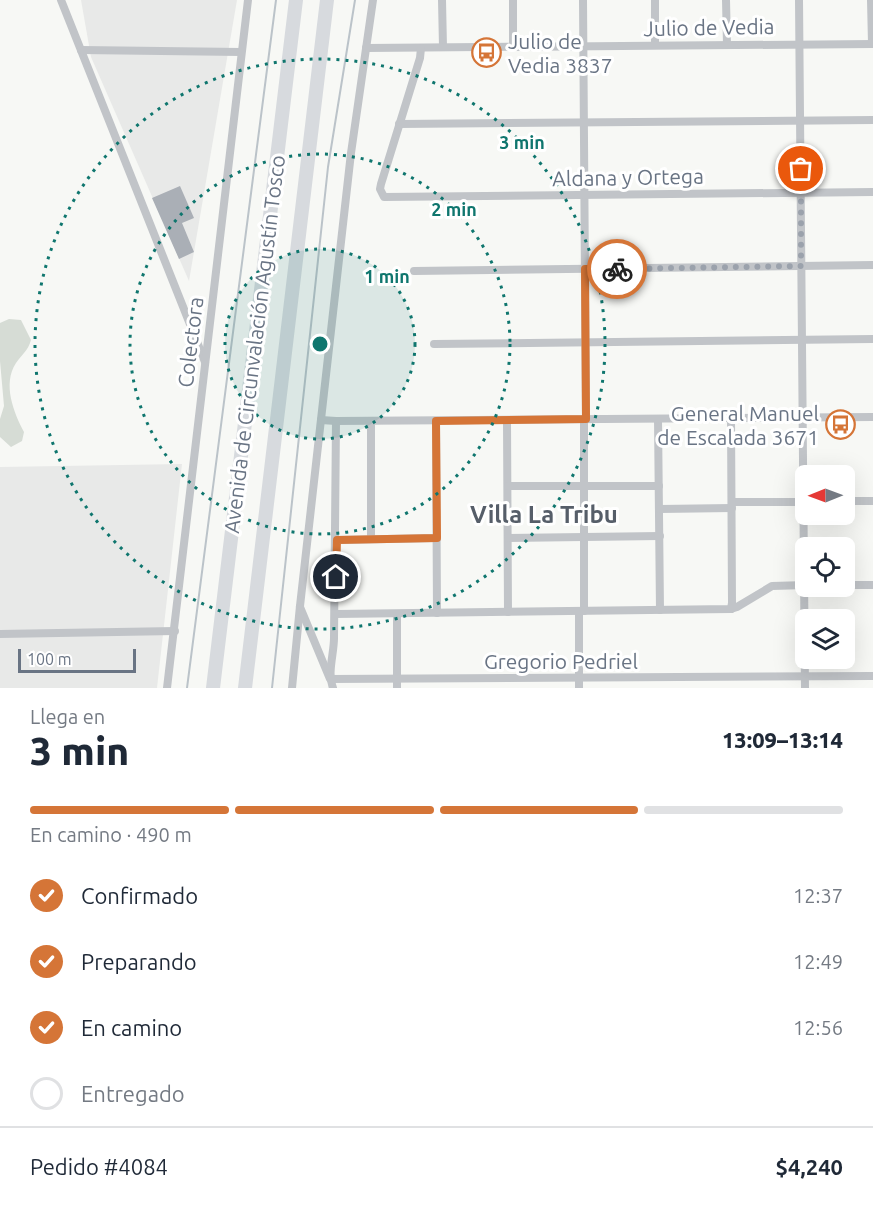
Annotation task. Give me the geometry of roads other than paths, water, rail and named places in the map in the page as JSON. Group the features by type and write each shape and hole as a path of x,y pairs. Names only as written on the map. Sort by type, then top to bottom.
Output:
{"highway":[{"name":"Avenida de Circunvalación Agustín Tosco","path":"213,687 296,0"},
{"name":"Avenida de Circunvalación Agustín Tosco","path":"245,688 327,0"},
{"path":"254,688 259,634 261,549"}],"street":[{"path":"61,0 206,363"},
{"name":"Colectora","path":"168,688 248,0"},
{"path":"292,688 351,153 373,0"},
{"path":"442,0 443,47"},
{"path":"513,0 513,47"},
{"path":"579,684 585,419 583,0"},
{"path":"655,0 655,45"},
{"path":"726,0 727,45"},
{"path":"799,0 804,465"},
{"path":"871,0 873,44"},
{"name":"Julio de Vedia","path":"366,48 873,44"},
{"path":"421,48 420,58 399,124 873,120"},
{"path":"81,50 241,52"},
{"name":"Aldana y Ortega","path":"399,124 381,184 380,189 384,197 873,192"},
{"path":"414,271 873,265"},
{"path":"434,344 873,339"},
{"path":"321,420 507,421 873,417"},
{"path":"731,418 731,609"},
{"path":"658,419 660,610"},
{"path":"330,679 334,652 337,540 336,421"},
{"path":"371,421 371,538"},
{"path":"436,421 437,614"},
{"path":"507,421 508,612"},
{"path":"508,486 659,486"},
{"path":"855,501 873,501"},
{"path":"660,510 795,502"},
{"path":"508,538 660,536"},
{"path":"337,540 437,538"},
{"path":"335,614 731,609 737,608 772,586 795,585"},
{"path":"855,585 873,585"},
{"path":"805,597 805,688"},
{"path":"300,606 333,688"},
{"path":"398,614 398,688"},
{"path":"0,634 175,631"},
{"name":"Gregorio Pedriel","path":"330,679 579,684 873,676"}],"waterway":[{"path":"187,688 276,0"},
{"path":"272,688 328,167 355,0"}],"place":[{"name":"Julio de Vedia 3837","path":"487,53"},
{"name":"General Manuel de Escalada 3671","path":"840,425"}],"district":[{"name":"Villa La Tribu","path":"544,514"}]}
